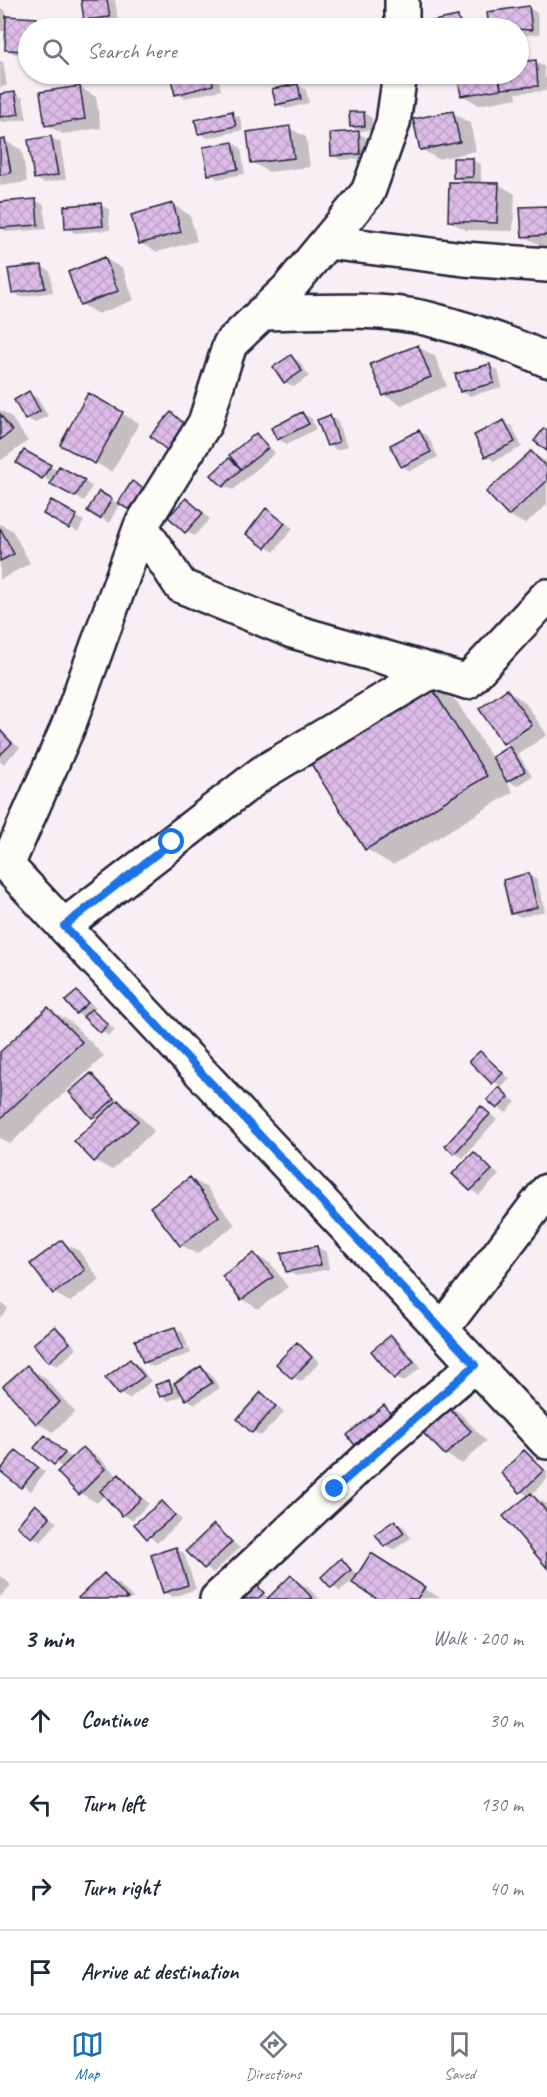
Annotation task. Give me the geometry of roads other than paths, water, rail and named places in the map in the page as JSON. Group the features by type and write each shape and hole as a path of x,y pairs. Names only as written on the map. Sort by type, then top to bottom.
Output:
{"street":[{"path":"402,0 402,18"},
{"path":"399,84 393,123 368,192 287,290 230,344 205,423 141,526 68,727 3,862 547,1442"},
{"path":"327,242 464,259 547,265"},
{"path":"262,313 353,311 427,319 547,360"},
{"path":"141,526 181,586 292,631 467,682 547,596"},
{"path":"64,926 262,773 432,670"},
{"path":"442,1329 547,1191"},
{"path":"217,1599 385,1442 475,1365"}]}
